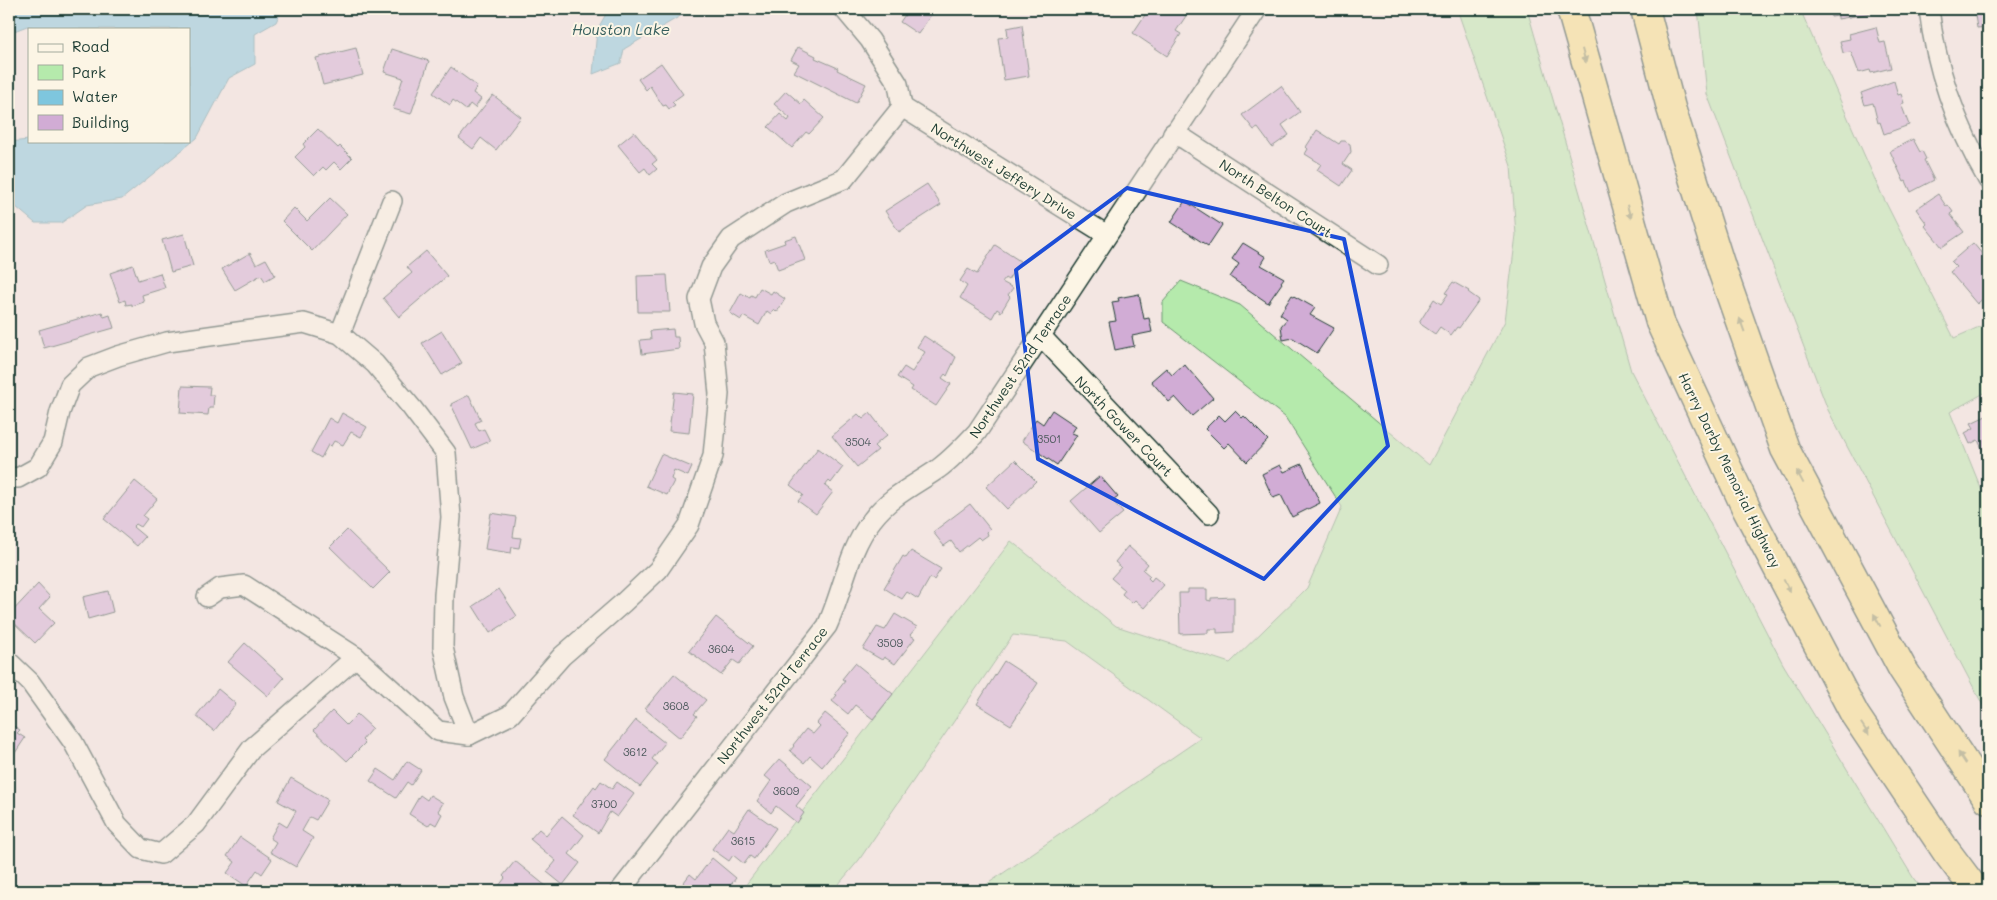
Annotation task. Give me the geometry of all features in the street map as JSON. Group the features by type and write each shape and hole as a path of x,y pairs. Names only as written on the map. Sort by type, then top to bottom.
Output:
{"highway":[{"name":"Harry Darby Memorial Highway","path":"1571,9 1660,322 1746,508 1855,715 1946,851 1976,891"},
{"path":"1645,9 1671,108 1723,273 1785,449 1902,668 1988,799"}],"street":[{"path":"207,597 220,588 244,585 356,656 438,731 469,735 510,715 562,656 658,570 689,525 713,456 719,394 714,342 704,323 699,299 711,267 731,239 786,203 844,179 902,107 898,84 870,40 844,9"},
{"name":"Northwest 52nd Terrace","path":"620,891 827,626 835,608 851,558 871,520 902,491 958,453 977,432 1257,9"},
{"path":"1929,9 1939,69 1951,105 1988,180"},
{"name":"Northwest Jeffery Drive","path":"902,107 1107,236"},
{"name":"North Belton Court","path":"1173,134 1186,140 1378,265"},
{"path":"340,334 392,201"},
{"path":"9,477 18,478 38,467 53,442 60,412 70,385 89,367 118,356 167,342 304,323 340,334 374,364 412,408 446,453 452,517 444,594 443,647 454,697 469,735"},
{"name":"North Gower Court","path":"1041,336 1209,514"},
{"path":"9,662 30,682 73,742 117,824 141,849 161,854 196,824 252,748 356,656"}],"highlighted area":[{"path":"1127,188 1344,239 1388,446 1264,579 1038,459 1016,270"}],"green space":[{"path":"1457,9 1527,9 1631,371 1783,664 1914,879 1924,891 977,891 1201,738 1067,641 1013,635 859,860 833,891 741,891 1011,541 1116,626 1230,663 1307,588 1342,507 1285,417 1163,322 1163,302 1181,281 1240,305 1429,465 1505,321 1516,235 1511,166"},
{"path":"1698,9 1800,9 1881,193 1954,338 1988,323 1988,391 1950,412 1982,491 1988,497 1988,715 1828,410 1707,94"}],"water":[{"path":"9,9 282,9 276,22 255,34 255,64 229,78 197,138 122,199 87,205 61,223 35,223 9,201 9,142 28,140 28,142 190,142 190,28 36,28 27,26 9,33"},
{"name":"Houston Lake","path":"603,9 688,9 689,11 624,49 621,63 593,74 597,30 606,14"}],"building":[{"path":"909,9 935,9 918,34 900,22"},
{"path":"1149,9 1175,9 1186,16 1176,31 1181,34 1167,56 1133,33"},
{"path":"1830,9 1877,9 1877,12 1838,19 1838,16 1831,17"},
{"path":"1974,9 1988,9 1988,27 1977,28"},
{"path":"1022,25 1029,76 1004,80 998,38 1008,37 1007,28"},
{"path":"1876,27 1880,43 1885,42 1891,68 1871,73 1870,70 1859,73 1851,52 1843,53 1840,41 1850,39 1849,34"},
{"path":"798,47 816,56 815,58 838,68 837,70 866,84 856,103 794,72 799,64 791,60"},
{"path":"356,48 363,75 323,85 316,58"},
{"path":"392,49 429,61 411,114 393,109 403,78 384,72"},
{"path":"661,63 683,94 672,102 675,105 669,109 666,105 663,106 650,86 646,90 638,79"},
{"path":"451,67 477,86 473,93 481,99 475,108 470,104 466,110 453,100 450,105 433,93"},
{"path":"1894,81 1898,95 1901,94 1904,103 1901,104 1909,125 1884,134 1880,122 1878,123 1873,103 1865,105 1861,93"},
{"path":"1281,86 1300,112 1282,125 1289,135 1272,147 1258,128 1254,130 1242,115"},
{"path":"786,91 801,104 804,100 824,118 809,134 806,132 792,148 768,127 780,114 788,121 790,118 774,104"},
{"path":"493,95 521,117 496,150 481,138 473,149 459,138"},
{"path":"318,129 352,158 341,169 334,162 326,170 323,167 314,176 295,157 305,147 303,144"},
{"path":"1317,130 1339,144 1341,141 1345,141 1350,144 1351,152 1343,164 1352,170 1341,186 1317,170 1321,164 1305,154 1308,149 1306,147"},
{"path":"634,132 657,160 652,164 657,169 650,175 645,168 640,172 618,145"},
{"path":"1913,139 1920,152 1922,151 1926,159 1924,160 1934,180 1911,192 1906,181 1904,182 1890,151"},
{"path":"927,184 941,205 899,232 885,211"},
{"path":"1938,194 1946,206 1948,205 1953,212 1950,214 1964,232 1942,247 1925,226 1927,224 1916,209"},
{"path":"330,198 347,214 312,251 282,221 294,208 307,221"},
{"path":"1185,201 1222,225 1208,246 1171,222"},
{"path":"184,234 193,266 171,272 162,240"},
{"path":"796,236 805,260 778,270 774,259 769,261 765,250 785,243 784,240"},
{"path":"1243,243 1266,257 1261,265 1284,278 1268,303 1230,277 1239,264 1232,259"},
{"path":"1973,243 1988,261 1988,294 1977,304 1950,272 1956,267 1951,262"},
{"path":"995,245 1020,261 1008,280 1005,278 1002,282 1013,288 1008,295 1010,297 1001,312 997,309 992,318 960,298 967,286 960,281 968,269 977,274"},
{"path":"426,251 447,276 399,317 383,298 412,273 407,267"},
{"path":"250,253 256,264 266,259 275,275 265,281 261,275 235,290 222,269"},
{"path":"133,265 138,280 160,273 165,288 142,295 144,302 132,306 132,304 126,305 125,300 120,302 110,273"},
{"path":"667,275 670,312 638,312 637,276"},
{"path":"1453,282 1469,291 1479,300 1459,328 1457,327 1451,335 1440,327 1435,334 1419,323 1434,299 1441,304 1448,294 1445,293"},
{"path":"760,288 771,294 773,291 785,299 777,312 774,309 771,314 767,311 759,325 743,316 741,320 730,313 741,293 750,298 751,295 755,297"},
{"path":"1139,294 1144,319 1149,318 1152,332 1132,336 1134,346 1115,350 1109,322 1116,321 1112,302 1119,301 1118,298"},
{"path":"1292,295 1315,308 1310,315 1334,328 1317,353 1293,338 1283,340 1281,326 1287,319 1280,314"},
{"path":"102,312 104,317 110,315 114,328 44,348 39,330"},
{"path":"673,329 674,337 678,337 679,349 642,354 640,340 651,339 650,331"},
{"path":"442,331 462,363 442,375 422,343"},
{"path":"924,336 956,357 947,376 945,374 942,378 951,384 936,406 911,390 913,387 897,377 904,367 912,372 925,352 917,347"},
{"path":"1184,364 1213,398 1192,416 1175,397 1169,402 1151,381 1166,368 1172,375"},
{"path":"182,386 210,387 209,395 214,395 213,408 209,408 208,415 180,413"},
{"path":"674,392 693,394 689,433 669,431"},
{"path":"469,395 481,420 475,423 479,431 484,429 490,441 472,449 451,404"},
{"path":"1052,410 1076,426 1072,433 1077,435 1057,465 1022,441 1036,419 1043,424"},
{"path":"1235,411 1242,418 1244,416 1268,440 1247,462 1229,443 1224,448 1205,429 1219,415 1225,421"},
{"path":"342,413 367,427 361,437 351,432 343,445 334,441 331,446 328,445 321,458 311,452 329,418 337,423"},
{"path":"870,413 887,435 874,446 878,450 857,467 832,436 858,414 863,419"},
{"path":"1988,415 1988,456 1985,450 1983,451 1978,440 1970,444 1965,433 1974,428 1971,423"},
{"path":"818,448 843,467 831,483 829,481 825,486 833,492 816,514 798,501 803,495 790,485"},
{"path":"661,454 692,467 688,476 674,470 671,479 674,481 667,495 646,486"},
{"path":"1015,460 1036,481 1007,509 986,487"},
{"path":"1302,464 1320,503 1292,517 1281,495 1273,498 1262,474 1280,465 1284,472"},
{"path":"1100,476 1118,497 1113,501 1123,513 1099,533 1071,501"},
{"path":"135,481 157,499 143,516 147,519 141,527 136,524 133,527 145,537 137,546 104,519"},
{"path":"970,504 990,529 987,532 988,535 981,540 978,537 959,552 951,541 944,546 933,532"},
{"path":"491,513 516,517 513,537 521,538 519,548 512,547 511,553 485,549"},
{"path":"347,530 390,572 373,589 330,547"},
{"path":"1128,546 1148,564 1143,570 1150,576 1148,578 1151,581 1154,577 1164,585 1144,608 1135,600 1132,603 1122,594 1125,590 1111,578 1121,567 1115,562"},
{"path":"911,551 941,569 934,580 930,578 918,599 907,592 902,599 884,588 903,556 906,558"},
{"path":"38,584 50,597 39,609 54,623 35,643 9,618 9,615"},
{"path":"499,589 517,616 490,633 473,606"},
{"path":"1188,589 1207,589 1207,600 1211,601 1211,598 1234,597 1234,632 1217,633 1217,629 1208,629 1208,633 1180,634 1179,593 1188,593"},
{"path":"108,591 113,612 88,619 83,597"},
{"path":"895,614 917,627 910,635 915,638 895,664 884,657 882,660 863,649 877,627 885,630"},
{"path":"716,617 753,646 739,664 733,660 721,675 689,651"},
{"path":"245,643 284,678 268,696 228,662"},
{"path":"1004,661 1038,683 1011,725 977,704"},
{"path":"855,663 893,694 873,719 855,705 848,714 832,701 845,681 842,679"},
{"path":"674,674 706,700 694,714 697,716 680,738 645,709"},
{"path":"218,689 236,704 214,731 196,716"},
{"path":"332,711 346,725 357,714 372,728 362,740 365,743 347,761 314,730"},
{"path":"825,713 850,733 822,767 810,756 804,763 790,751 806,729 813,734 820,726 817,723"},
{"path":"636,720 665,743 652,759 658,764 640,787 605,759"},
{"path":"9,723 20,730 17,733 25,738 11,759 9,757"},
{"path":"780,759 812,786 796,806 804,813 797,823 776,806 771,813 757,801 771,781 765,776"},
{"path":"407,761 421,770 411,785 407,782 396,798 370,781 378,769 395,780"},
{"path":"291,778 328,800 316,820 310,817 302,831 313,838 296,867 270,852 276,842 270,838 279,822 287,827 296,811 278,801"},
{"path":"601,781 612,789 617,782 634,794 617,817 610,812 598,833 573,815 594,786 596,788"},
{"path":"420,795 427,800 430,795 443,803 438,811 442,814 436,825 431,822 428,826 409,814"},
{"path":"749,809 776,828 754,859 750,856 744,864 733,855 729,861 712,849 728,827 734,831"},
{"path":"562,816 584,835 569,854 580,863 563,885 547,872 556,861 530,839 539,829 546,835"},
{"path":"240,837 272,859 262,874 257,870 246,886 227,873 235,862 227,856"},
{"path":"712,858 736,878 729,887 731,891 678,890 690,874 696,879"},
{"path":"515,861 552,891 495,891 505,878 503,876"}]}
